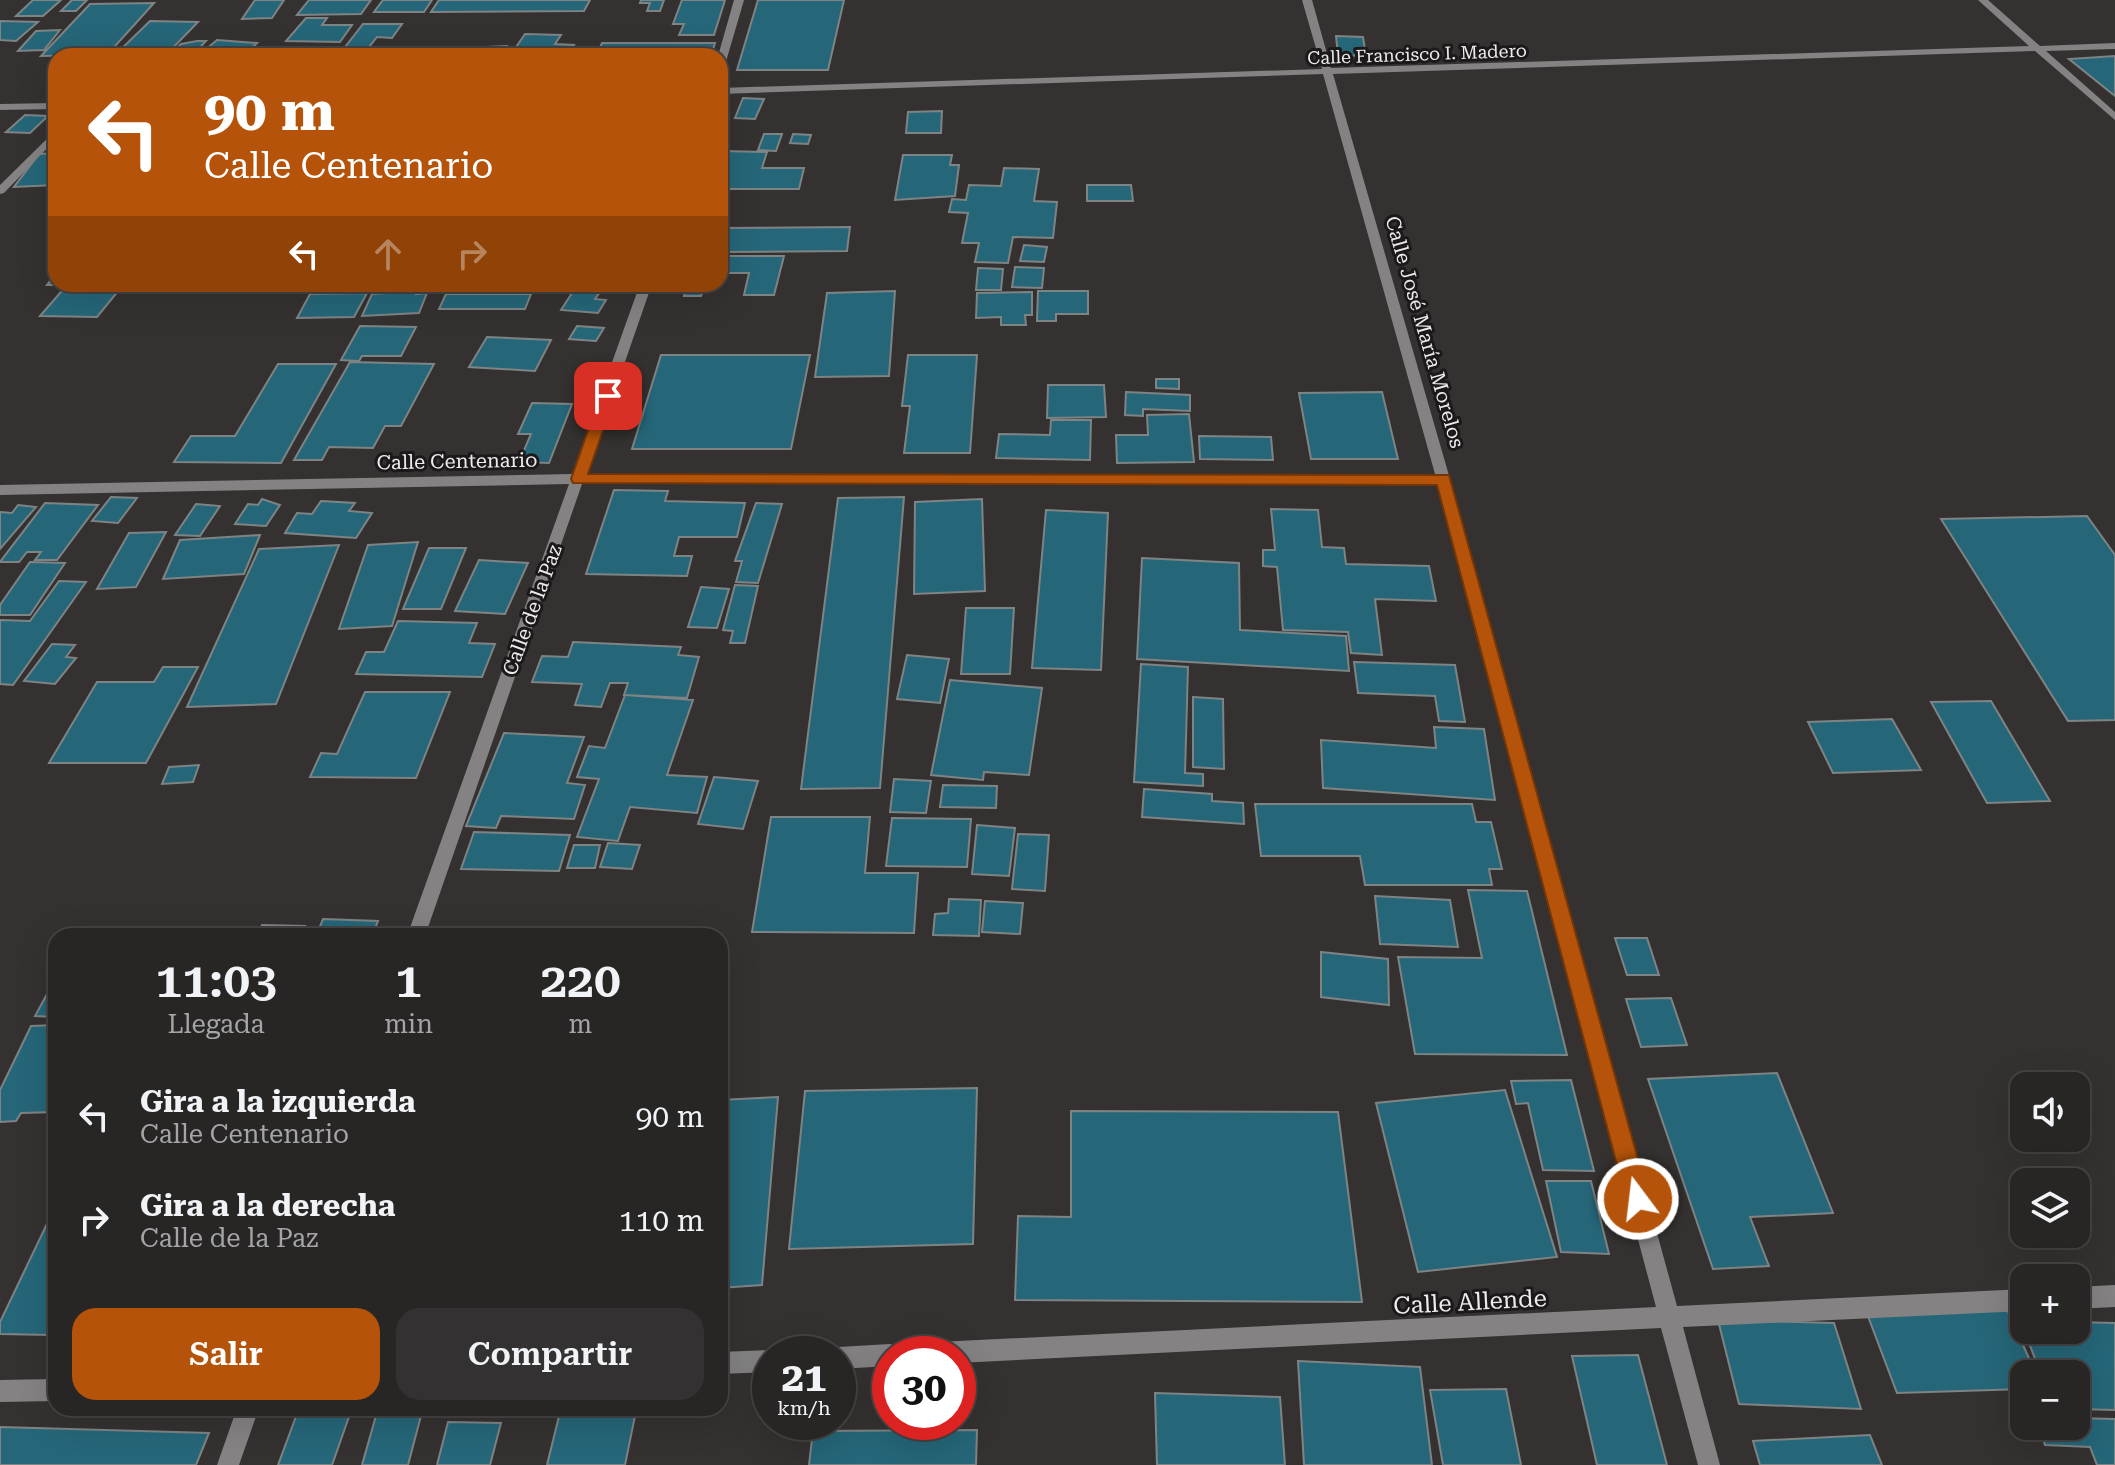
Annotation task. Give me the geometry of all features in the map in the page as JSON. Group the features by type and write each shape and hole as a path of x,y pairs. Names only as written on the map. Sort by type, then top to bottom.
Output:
{"street":[{"path":"725,48 739,0"},
{"name":"Calle José María Morelos","path":"1307,0 1443,479 1709,1465"},
{"path":"1983,0 2115,117"},
{"name":"Calle Francisco I. Madero","path":"728,91 1329,74 2115,46"},
{"path":"0,107 48,106"},
{"path":"0,191 48,141"},
{"name":"Calle de la Paz","path":"419,928 643,292"},
{"name":"Calle Centenario","path":"0,490 579,479 1443,479"},
{"path":"2090,1297 2115,1296"},
{"name":"Calle Allende","path":"976,1351 2010,1301"},
{"path":"728,1363 752,1362"},
{"path":"0,1391 48,1390"},
{"path":"228,1465 245,1416"}],"building":[{"path":"33,0 61,0 43,16 16,16"},
{"path":"72,0 87,0 76,11 61,11"},
{"path":"255,0 284,0 272,18 242,19"},
{"path":"309,0 371,0 361,14 297,15"},
{"path":"383,0 432,0 424,12 374,12"},
{"path":"439,0 590,0 584,11 431,12"},
{"path":"641,0 664,0 660,11 647,11 650,3 640,3"},
{"path":"682,0 725,0 714,35 679,35 684,24 673,24"},
{"path":"758,0 844,0 828,70 737,70"},
{"path":"154,3 113,48 49,48 90,4"},
{"path":"306,18 327,18 322,25 352,25 340,42 286,41"},
{"path":"0,21 38,22 16,41 0,40"},
{"path":"150,21 198,22 173,48 122,48"},
{"path":"363,24 402,24 392,38 377,37 368,48 344,48"},
{"path":"60,30 44,50 18,51 36,31"},
{"path":"525,34 561,35 555,44 574,45 572,48 515,48"},
{"path":"1336,36 1363,37 1366,56 1338,55"},
{"path":"217,40 257,43 252,48 208,48"},
{"path":"206,41 199,48 177,48 181,44"},
{"path":"602,43 715,43 713,48 600,48"},
{"path":"507,46 506,48 463,48"},
{"path":"2115,56 2115,96 2069,59"},
{"path":"743,98 764,99 755,119 735,118"},
{"path":"942,111 941,133 906,133 908,112"},
{"path":"25,115 48,116 30,133 6,132"},
{"path":"764,134 782,134 776,151 758,150"},
{"path":"793,134 811,135 808,144 790,143"},
{"path":"728,151 767,152 762,168 804,168 799,189 728,189"},
{"path":"48,153 48,185 14,187 39,154"},
{"path":"903,155 952,155 950,165 959,165 955,196 895,200"},
{"path":"1004,168 1039,169 1034,201 1057,202 1053,238 1013,237 1008,263 975,262 979,243 962,243 968,213 949,212 952,199 966,200 969,185 1001,186"},
{"path":"1087,185 1131,185 1133,201 1087,201"},
{"path":"850,227 847,251 728,252 728,228"},
{"path":"1024,245 1047,247 1044,262 1020,261"},
{"path":"728,256 784,256 774,295 744,295 749,273 728,273"},
{"path":"1015,267 1044,268 1042,288 1012,287"},
{"path":"978,268 1003,269 1001,290 976,290"},
{"path":"895,291 889,376 815,377 827,293"},
{"path":"1038,291 1088,291 1088,314 1056,314 1056,321 1037,321"},
{"path":"61,292 117,292 97,317 40,316"},
{"path":"573,292 600,292 595,299 606,300 598,313 561,310"},
{"path":"685,292 702,292 701,296 684,296"},
{"path":"1032,292 1032,315 1025,315 1026,325 1001,325 1001,317 976,318 977,293"},
{"path":"367,293 354,317 297,318 310,294"},
{"path":"427,293 419,313 362,316 372,294"},
{"path":"446,294 531,294 525,309 439,309"},
{"path":"360,326 416,327 401,356 362,356 359,361 341,360"},
{"path":"577,326 604,328 596,341 569,339"},
{"path":"487,337 551,340 535,371 469,367"},
{"path":"661,355 810,355 791,449 632,449"},
{"path":"908,355 977,355 970,453 904,453 910,406 902,406"},
{"path":"350,362 434,364 401,426 385,426 373,448 329,447 322,460 294,460"},
{"path":"278,364 336,364 281,463 174,462 191,436 235,436"},
{"path":"1156,379 1179,379 1179,389 1156,388"},
{"path":"1048,385 1104,385 1106,417 1047,418"},
{"path":"1126,392 1190,395 1190,411 1143,409 1143,416 1125,415"},
{"path":"1382,392 1398,459 1311,459 1299,393"},
{"path":"532,403 572,404 549,463 519,462 531,434 518,434"},
{"path":"1189,414 1194,462 1117,463 1116,435 1148,435 1147,415"},
{"path":"1051,420 1091,420 1090,460 996,458 999,434 1050,435"},
{"path":"1199,436 1271,437 1273,460 1200,459"},
{"path":"614,490 668,491 665,501 745,503 737,537 679,537 674,556 692,556 687,576 586,574"},
{"path":"111,497 137,498 118,523 92,521"},
{"path":"904,497 880,788 801,789 838,498"},
{"path":"262,499 280,505 266,526 235,524 248,504 258,505"},
{"path":"982,499 985,591 914,594 915,502"},
{"path":"321,501 355,503 349,511 372,513 356,538 285,533 297,513 312,514"},
{"path":"45,503 98,505 57,560 35,560 41,552 27,552 19,562 0,562"},
{"path":"756,503 782,504 758,583 736,582 742,561 735,561"},
{"path":"196,504 220,506 200,536 175,535"},
{"path":"18,505 36,507 0,549 0,512 12,513"},
{"path":"1271,509 1318,510 1322,547 1344,548 1346,564 1429,566 1436,601 1375,599 1382,655 1351,653 1348,632 1283,630 1277,567 1263,566 1263,550 1275,550"},
{"path":"1046,510 1108,513 1101,670 1032,668"},
{"path":"2087,516 2115,555 2115,720 2068,721 1941,519"},
{"path":"166,532 136,587 97,589 129,533"},
{"path":"260,535 244,574 163,579 180,540"},
{"path":"418,542 392,626 339,629 368,545"},
{"path":"339,545 276,704 187,707 259,549"},
{"path":"429,548 466,548 441,609 403,609"},
{"path":"1142,558 1239,563 1240,630 1346,636 1349,671 1137,659"},
{"path":"479,560 528,563 505,614 455,611"},
{"path":"30,562 65,563 30,615 0,615 0,605"},
{"path":"59,581 86,582 13,685 0,684 0,620 30,621"},
{"path":"735,585 758,586 745,643 730,643 733,631 723,630"},
{"path":"701,587 729,589 717,628 688,627"},
{"path":"966,608 1014,608 1010,674 961,674"},
{"path":"398,621 477,623 469,643 495,644 482,677 356,674 366,652 384,652"},
{"path":"573,642 681,647 678,655 699,657 687,698 624,695 628,683 610,683 601,707 575,705 582,684 532,682 542,656 568,657"},
{"path":"52,644 75,645 66,657 76,658 55,684 24,681"},
{"path":"907,655 949,659 940,703 897,699"},
{"path":"1354,662 1455,665 1465,722 1439,721 1435,696 1358,693"},
{"path":"1141,664 1188,667 1185,773 1203,774 1203,786 1134,782"},
{"path":"163,667 198,667 146,763 49,763 97,682 154,682"},
{"path":"950,680 1042,688 1029,775 984,772 983,780 931,775"},
{"path":"365,692 450,692 416,778 310,777 321,753 337,754"},
{"path":"625,695 693,700 667,775 707,777 697,813 630,807 618,841 577,837 599,779 577,777 589,746 605,748"},
{"path":"1193,697 1223,699 1224,769 1193,767"},
{"path":"1991,701 2050,801 1987,803 1931,702"},
{"path":"1892,719 1921,770 1833,773 1808,722"},
{"path":"1434,727 1484,729 1495,800 1323,788 1321,740 1436,748"},
{"path":"504,733 584,737 567,783 585,785 574,819 501,816 496,828 466,826"},
{"path":"199,765 193,782 162,784 169,767"},
{"path":"714,777 758,781 743,829 698,824"},
{"path":"894,779 931,781 926,813 890,812"},
{"path":"943,785 997,786 996,808 940,807"},
{"path":"1144,789 1212,794 1212,801 1243,803 1244,824 1142,817"},
{"path":"1255,804 1472,804 1476,822 1491,822 1502,869 1489,869 1492,885 1365,885 1360,856 1261,856"},
{"path":"771,817 870,817 865,873 918,873 914,933 752,932"},
{"path":"892,818 971,819 967,867 886,866"},
{"path":"977,825 1015,828 1009,876 972,874"},
{"path":"474,832 570,835 559,871 461,869"},
{"path":"1018,834 1049,835 1045,891 1012,889"},
{"path":"608,843 640,845 632,869 600,867"},
{"path":"574,845 600,845 595,868 567,868"},
{"path":"1468,890 1527,891 1567,1055 1415,1054 1398,957 1482,958"},
{"path":"1375,896 1450,900 1458,947 1380,944"},
{"path":"949,899 981,900 979,936 933,935 935,914 948,913"},
{"path":"985,901 1023,903 1020,934 982,932"},
{"path":"323,919 378,921 375,928 319,928"},
{"path":"262,925 305,926 304,928 261,928"},
{"path":"1615,938 1647,938 1659,975 1627,975"},
{"path":"1321,952 1388,959 1389,1005 1321,997"},
{"path":"48,992 48,1017 35,1016"},
{"path":"1671,998 1687,1045 1641,1047 1626,999"},
{"path":"48,1025 48,1112 21,1113 16,1121 0,1122 0,1090 31,1026"},
{"path":"1777,1073 1833,1213 1750,1217 1769,1266 1713,1269 1648,1079"},
{"path":"1571,1080 1594,1171 1543,1170 1528,1103 1516,1104 1511,1081"},
{"path":"977,1088 973,1244 789,1249 805,1091"},
{"path":"1505,1090 1557,1257 1418,1272 1376,1103"},
{"path":"778,1097 762,1285 728,1287 728,1100"},
{"path":"1071,1111 1338,1112 1362,1302 1015,1300 1018,1216 1071,1217"},
{"path":"1546,1181 1591,1181 1609,1254 1561,1252"},
{"path":"48,1222 48,1335 0,1334 0,1322"},
{"path":"2006,1307 2010,1316 2010,1344 2023,1344 2030,1360 2010,1360 2010,1389 1897,1393 1866,1311"},
{"path":"1718,1320 1834,1323 1861,1409 1739,1404"},
{"path":"2090,1322 2115,1323 2115,1410 2090,1409 2090,1360 2036,1360 2029,1344 2090,1344"},
{"path":"1638,1355 1667,1465 1597,1465 1572,1356"},
{"path":"1298,1361 1420,1367 1432,1465 1304,1465"},
{"path":"1506,1389 1521,1465 1443,1465 1430,1390"},
{"path":"1155,1393 1280,1397 1285,1465 1157,1465"},
{"path":"296,1416 349,1416 332,1465 278,1465"},
{"path":"376,1416 421,1416 408,1465 362,1465"},
{"path":"559,1416 635,1416 625,1465 547,1465"},
{"path":"2090,1418 2115,1419 2115,1465 2097,1465 2090,1447 2045,1445 2043,1440 2090,1440"},
{"path":"448,1422 501,1423 490,1465 437,1465"},
{"path":"0,1427 209,1433 196,1465 0,1465"},
{"path":"977,1430 976,1465 809,1465 812,1440 856,1440 856,1431 872,1431 872,1440 976,1440"},
{"path":"1870,1435 1882,1465 1760,1465 1753,1441"}],"route":[{"path":"608,396 579,479 1443,479 1638,1199"}]}
